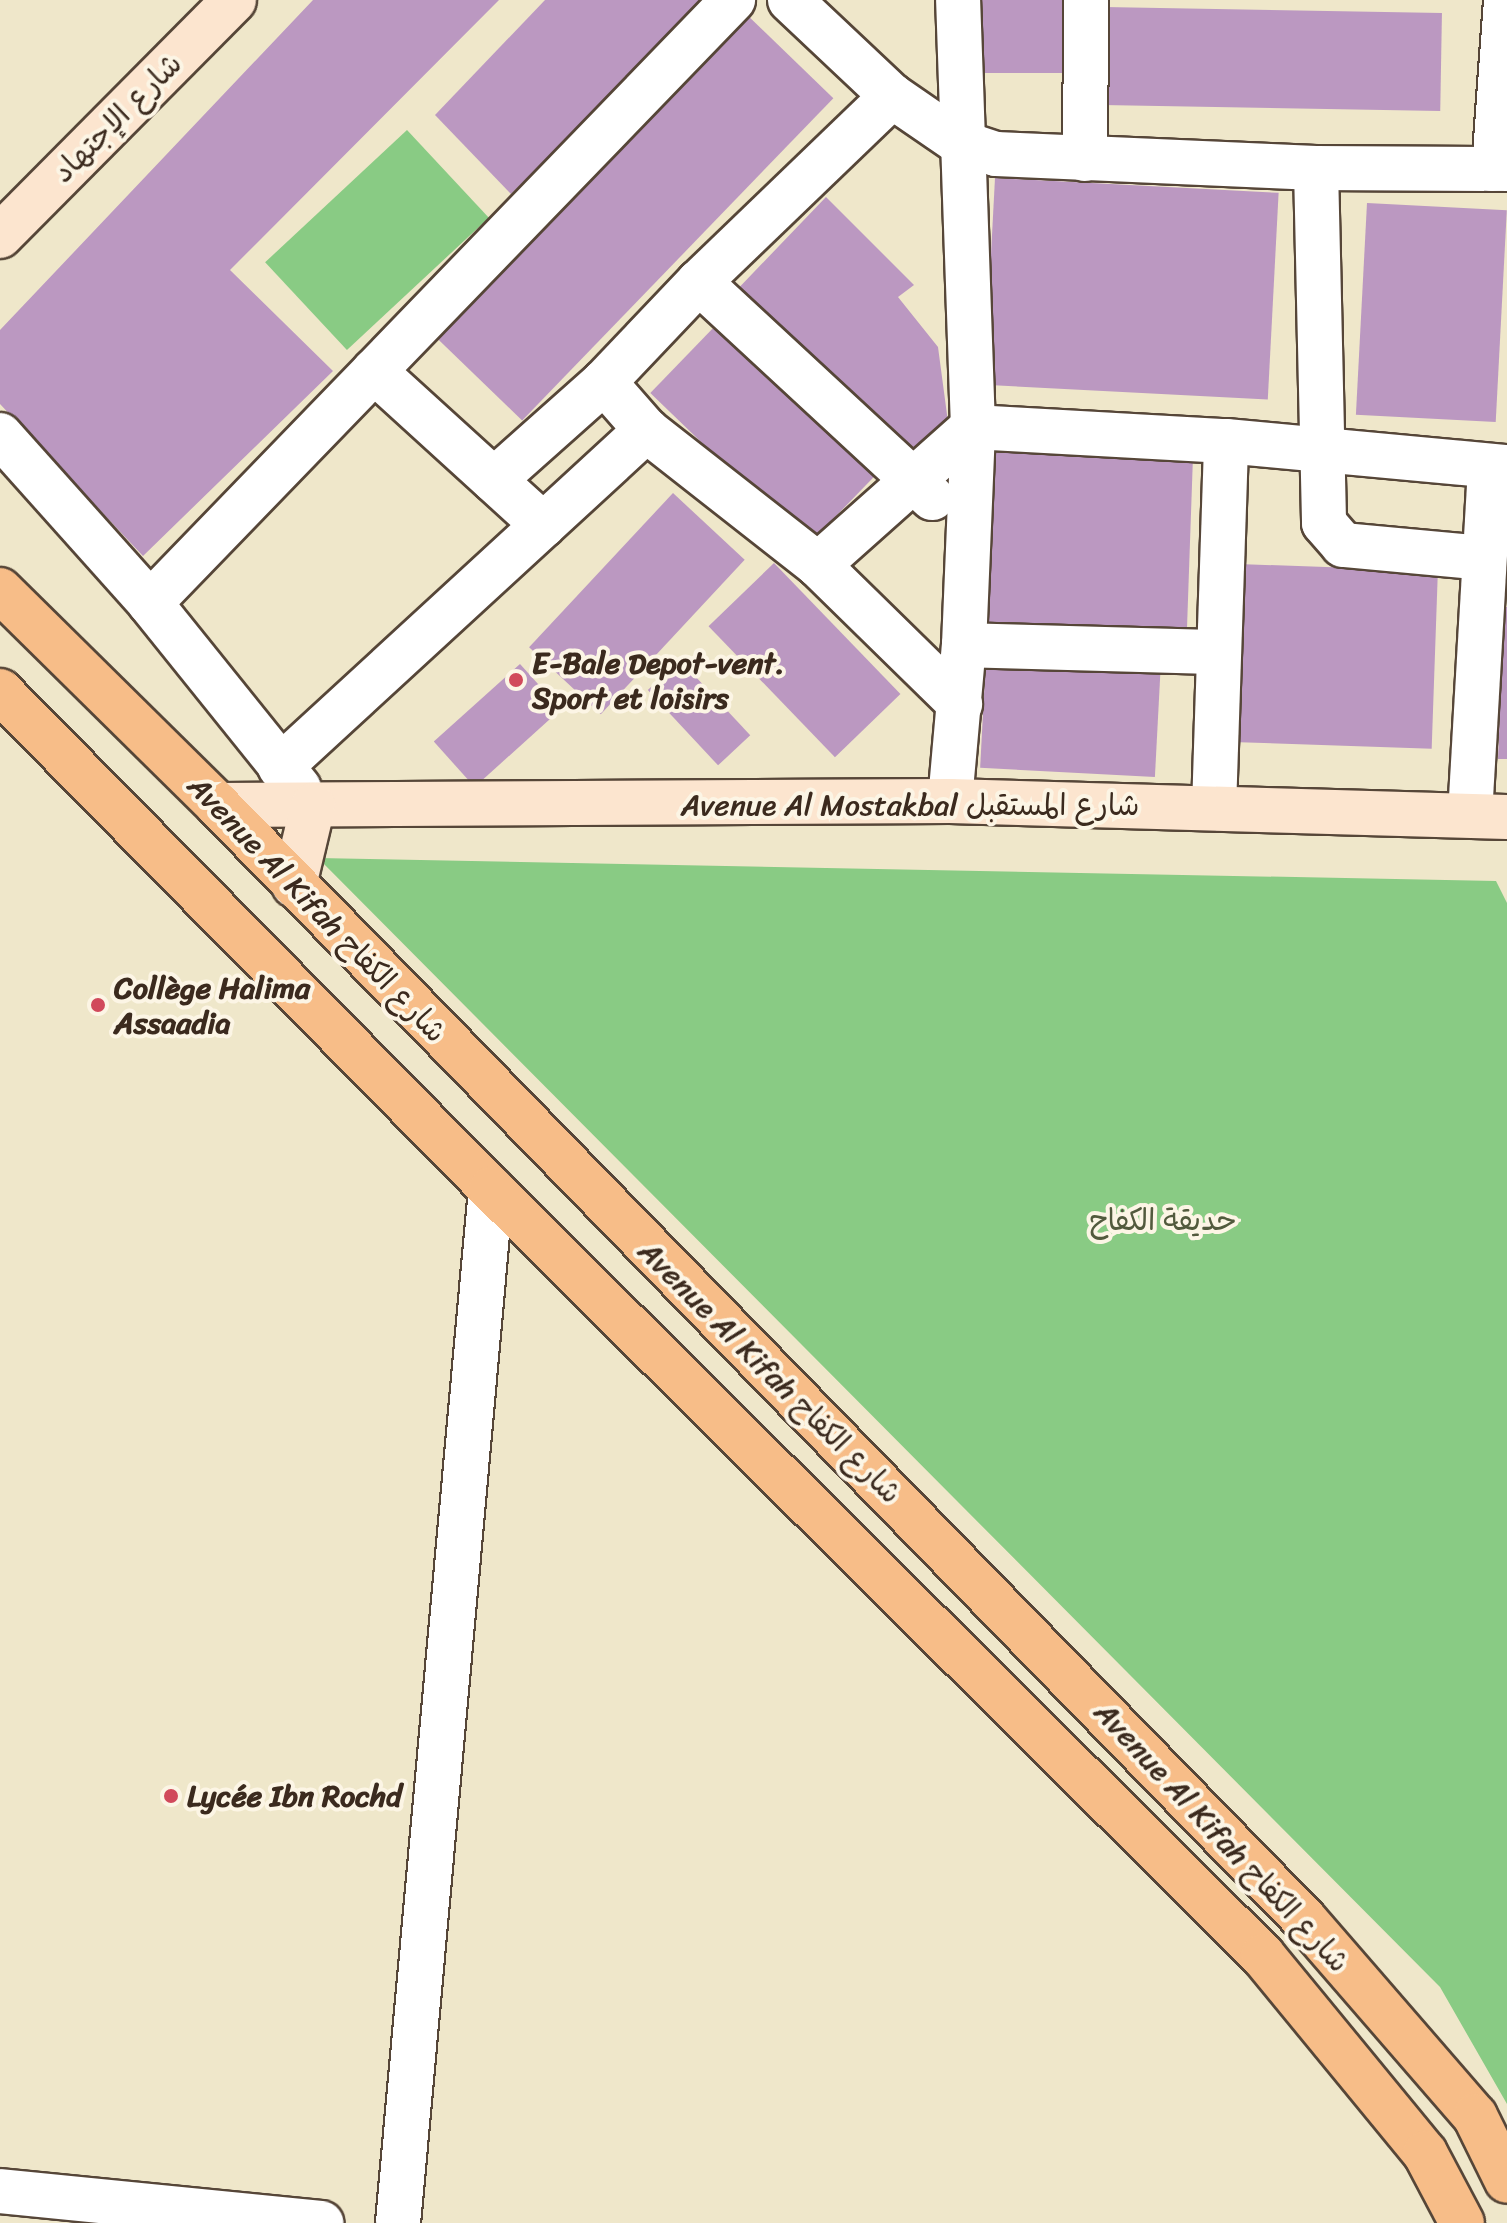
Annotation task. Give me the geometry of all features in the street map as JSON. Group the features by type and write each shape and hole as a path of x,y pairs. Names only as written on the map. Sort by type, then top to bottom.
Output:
{"main road":[{"name":"Avenue Al Kifah شارع الكفاح","path":"0,590 218,805 1305,1920 1475,2116 1507,2181"},
{"name":"Avenue Al Kifah شارع الكفاح","path":"0,691 491,1189 1263,1956 1425,2153 1462,2223"},
{"path":"1471,2223 1507,2204"}],"street":[{"name":"شارع الإجتهاد","path":"0,236 234,0"},
{"path":"150,603 733,0"},
{"path":"790,0 892,96 959,142 996,154 1316,168 1501,169 1506,0"},
{"path":"950,801 964,645 965,526 973,427 959,142 958,0"},
{"path":"1085,159 1086,0"},
{"path":"494,480 604,382 699,282 892,96"},
{"path":"1316,168 1324,523 1332,538 1357,547 1482,558"},
{"path":"699,282 909,480 965,526"},
{"path":"374,371 543,525"},
{"path":"604,382 646,430 818,565 960,704"},
{"path":"818,565 909,480 973,427 1226,441 1499,467 1482,558 1488,816"},
{"path":"280,767 646,430"},
{"path":"0,435 150,603 313,805 294,885"},
{"path":"1214,808 1226,441"},
{"path":"964,645 1218,652"},
{"name":"Avenue Al Mostakbal شارع المستقبل","path":"218,805 950,801 1488,816"},
{"path":"398,2223 491,1189"},
{"path":"0,2191 321,2223"}],"green space":[{"path":"407,130 489,218 347,350 265,262"},
{"name":"حديقة الكفاح","path":"318,858 1496,881 1507,903 1507,2104 1440,1987"}],"building":[{"path":"313,0 499,0 230,270 333,371 143,556 0,404 0,330"},
{"path":"545,0 706,0 511,194 435,115"},
{"path":"971,0 1072,0 1072,73 971,73"},
{"path":"1104,7 1442,13 1440,111 1102,105"},
{"path":"742,10 833,98 522,420 431,332"},
{"path":"995,178 1279,193 1268,400 984,385"},
{"path":"826,197 914,285 898,297 938,347 948,422 903,459 731,296"},
{"path":"1367,203 1507,210 1496,422 1356,415"},
{"path":"717,324 875,476 808,545 650,393"},
{"path":"992,449 1193,456 1187,635 986,628"},
{"path":"673,493 745,560 601,714 529,647"},
{"path":"774,563 900,694 835,757 709,626"},
{"path":"1238,564 1438,571 1432,749 1232,742"},
{"path":"1504,607 1507,607 1507,759 1498,759"},
{"path":"986,656 1161,665 1155,777 980,768"},
{"path":"680,660 750,735 718,765 648,690"},
{"path":"520,664 561,709 475,787 434,742"}],"place":[{"name":"E-Bale Depot-vent. Sport et loisirs","path":"516,680"},
{"name":"Collège Halima Assaadia","path":"98,1005"},
{"name":"Lycée Ibn Rochd","path":"171,1796"}]}
